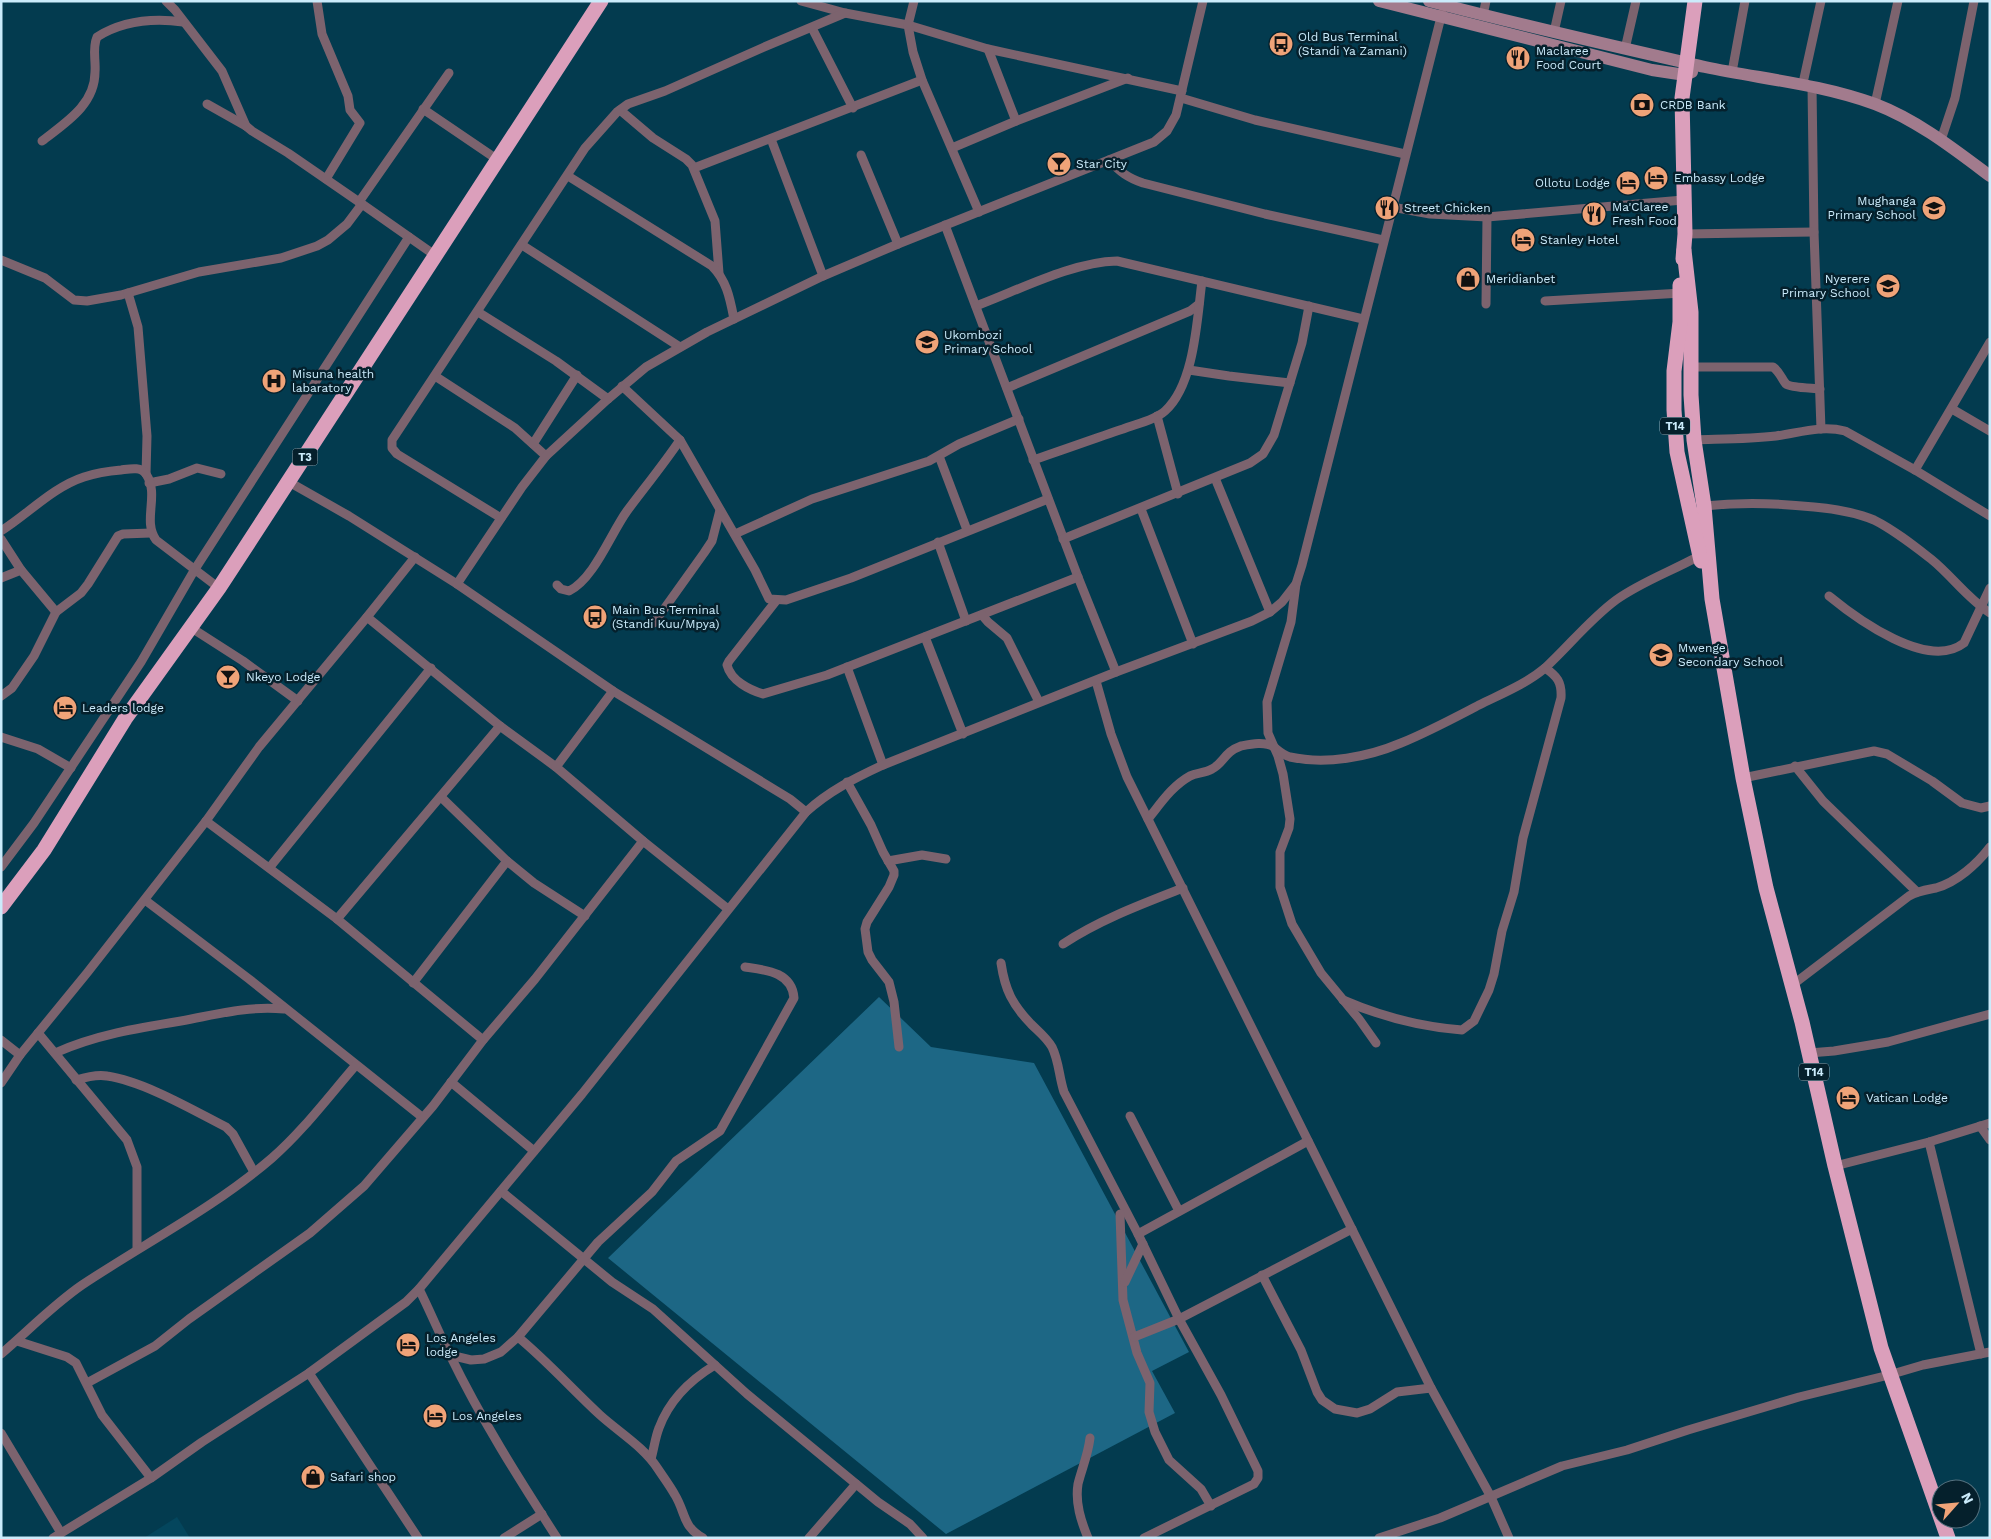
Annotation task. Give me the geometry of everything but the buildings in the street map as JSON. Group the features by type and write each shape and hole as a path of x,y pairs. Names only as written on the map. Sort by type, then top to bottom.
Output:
{"highway":[{"name":"T3","path":"1,907 44,850 126,719 219,588 601,1"},
{"name":"T14","path":"1695,1 1682,98 1685,293 1692,329 1690,395 1694,440 1704,506 1712,599 1743,778 1766,888 1809,1053 1835,1166 1889,1376 1948,1538"},
{"name":"T14","path":"1685,293 1674,371 1674,410 1678,452 1699,556 1712,599"}],"main road":[{"path":"1380,1 1442,11 1483,15 1625,49 1686,69"},
{"path":"1429,1 1442,11 1481,26 1652,70 1706,67 1808,84 1875,104 1905,118 1941,140 1990,176"}],"street":[{"path":"166,1 222,71 246,126"},
{"path":"317,1 322,34 348,96 350,110 360,124 326,179"},
{"path":"802,1 845,13 908,25 988,49 1128,78 1256,120 1405,154"},
{"path":"914,1 908,25 913,52 922,80 978,212"},
{"path":"457,584 522,487 546,456 622,386 646,367 734,319 823,276 898,244 1154,142 1167,131 1176,115 1203,1"},
{"path":"1483,15 1486,1"},
{"path":"1554,32 1561,1"},
{"path":"1625,49 1636,1"},
{"path":"1732,72 1745,1"},
{"path":"1821,1 1808,84 1821,428"},
{"path":"1875,104 1898,1"},
{"path":"1941,140 1955,98 1974,1"},
{"path":"1376,1043 1324,977 1297,933 1283,902 1279,876 1280,852 1289,828 1290,819 1283,774 1268,733 1267,702 1291,622 1296,584 1321,496 1363,319 1442,11"},
{"path":"501,518 397,454 392,448 392,440 597,133 628,104 665,91 845,13"},
{"path":"42,141 76,114 88,97 94,84 94,48 97,37 137,21 161,19 183,22"},
{"path":"812,28 853,108"},
{"path":"988,49 1016,121"},
{"path":"1,260 45,278 77,301 87,302 128,293 199,272 281,258 317,246 328,240 347,224 449,73"},
{"path":"952,148 1128,78"},
{"path":"694,168 922,80"},
{"path":"207,104 246,126 252,132 361,202 436,256"},
{"path":"423,109 498,160"},
{"path":"620,110 653,138 686,159 694,168 715,221 719,273"},
{"path":"771,139 823,276"},
{"path":"861,156 898,244"},
{"path":"1109,160 1119,172 1143,183 1266,214 1383,240"},
{"path":"568,176 712,266 726,285 734,319"},
{"path":"1392,207 1430,214 1487,217 1683,200"},
{"path":"1486,304 1487,217"},
{"path":"945,225 1063,539 1116,672"},
{"path":"1685,234 1814,232"},
{"path":"1,867 34,823 140,662 195,569 409,236"},
{"path":"522,245 680,347"},
{"path":"976,306 1078,267 1100,261 1117,261 1363,319"},
{"path":"1033,460 1157,416 1165,411 1176,398 1188,370 1194,347 1202,281"},
{"path":"128,293 138,327 141,383 147,436 148,479 152,496 149,526 151,533 156,540 219,588"},
{"path":"1545,301 1685,293"},
{"path":"1007,388 1181,315 1199,304"},
{"path":"1063,539 1178,494 1250,463 1262,454 1274,435 1302,343 1309,306"},
{"path":"478,312 577,375 608,399"},
{"path":"1915,470 1988,347"},
{"path":"1691,367 1773,368 1782,374 1786,384 1790,386 1820,389"},
{"path":"1188,370 1290,383"},
{"path":"533,444 577,375"},
{"path":"435,376 515,428 546,456"},
{"path":"622,386 680,440 735,534 766,594 769,599 776,601 786,600 851,578 1048,499"},
{"path":"1952,409 1990,431"},
{"path":"1157,416 1178,494"},
{"path":"735,534 812,498 908,469 939,456 959,444 1019,420"},
{"path":"1694,440 1768,437 1821,428 1834,428 1845,431 1915,470 1990,516"},
{"path":"557,585 561,589 569,591 583,580 626,512 680,440"},
{"path":"939,456 967,530"},
{"path":"148,479 169,478 197,468 221,474"},
{"path":"1,531 67,484 84,477 134,469 141,470 148,479"},
{"path":"1214,478 1270,612"},
{"path":"289,482 350,516 415,557 613,691 790,799 806,812"},
{"path":"1704,506 1738,503 1779,503 1841,510 1862,516 1883,525 1917,548 1944,570 1981,607 1990,613"},
{"path":"1141,509 1192,644"},
{"path":"654,623 712,541 720,510"},
{"path":"1,696 12,688 34,656 56,612 88,584 118,536 122,534 151,533"},
{"path":"1,539 21,570 56,612"},
{"path":"938,542 966,621"},
{"path":"1148,819 1166,795 1177,785 1191,776 1212,770 1228,753 1249,745 1262,744 1273,746 1281,753 1311,759 1366,755 1400,744 1426,732 1502,694 1544,668 1614,601 1633,589 1699,556"},
{"path":"1,1083 20,1055 206,821 259,747 298,702 415,557"},
{"path":"1,578 21,570"},
{"path":"776,601 729,660 728,670 733,676 744,686 763,694 847,667 1078,577"},
{"path":"1,1433 57,1535 151,1478 202,1442 309,1373 406,1302 419,1289 594,1079 806,812 820,799 847,782 883,765 1116,672 1252,621 1270,612 1282,602 1296,584"},
{"path":"1829,596 1856,618 1872,628 1915,647 1926,650 1945,650 1959,647 1964,643 1990,588"},
{"path":"982,615 1007,638 1040,702"},
{"path":"367,617 500,726 556,767 643,841 728,909"},
{"path":"190,627 243,661 298,702"},
{"path":"925,637 963,734"},
{"path":"847,667 883,765"},
{"path":"270,867 431,668"},
{"path":"1343,1000 1382,1014 1427,1025 1462,1030 1474,1021 1489,990 1494,974 1502,931 1514,892 1523,838 1561,698 1562,689 1559,680 1544,668"},
{"path":"1096,681 1111,734 1128,777 1148,819 1431,1388 1491,1497 1509,1538"},
{"path":"556,767 613,691"},
{"path":"337,919 500,726"},
{"path":"1,737 38,749 71,768"},
{"path":"1743,778 1874,751 1887,754 1932,781 1962,803 1981,808 1990,806"},
{"path":"1795,766 1823,801 1917,892"},
{"path":"847,782 888,861 893,867 894,875 867,922 865,930 868,952 889,982 894,1002 899,1047"},
{"path":"440,797 507,861 534,883 584,916"},
{"path":"206,821 270,867 337,919 484,1040"},
{"path":"87,1384 155,1346 189,1319 310,1233 364,1186 535,979 643,841"},
{"path":"1791,986 1846,943 1917,892 1937,887 1971,867 1990,847"},
{"path":"888,861 922,855 946,859"},
{"path":"413,982 507,861"},
{"path":"1063,944 1091,926 1100,924 1135,907 1183,888"},
{"path":"145,900 242,974 422,1117"},
{"path":"1001,963 1007,992 1015,1005 1052,1047 1057,1058 1064,1092 1138,1234 1178,1319 1221,1395 1258,1471 1258,1478 1254,1484 1156,1534 1144,1538"},
{"path":"450,1355 471,1360 484,1359 501,1352 518,1336 617,1223 652,1192 676,1161 720,1131 747,1086 780,1021 794,998 794,991 788,981 779,974 745,967"},
{"path":"55,1053 94,1038 160,1023 232,1010 259,1007 284,1009"},
{"path":"1809,1053 1834,1051 1895,1040 1990,1014"},
{"path":"38,1033 127,1140 137,1167 137,1249"},
{"path":"1,1040 20,1055"},
{"path":"1,1354 67,1296 137,1249 221,1197 254,1172 285,1146 356,1065"},
{"path":"76,1080 106,1075 129,1081 226,1127 233,1134 254,1172"},
{"path":"451,1082 534,1151"},
{"path":"1130,1116 1178,1211"},
{"path":"1835,1166 1990,1124"},
{"path":"1980,1126 1990,1140"},
{"path":"1138,1234 1308,1141"},
{"path":"1379,1538 1440,1518 1562,1466 1627,1450 1799,1397 1889,1376 1923,1365 1985,1353 1929,1142"},
{"path":"501,1191 612,1282 652,1309 856,1484 910,1524 923,1538"},
{"path":"1120,1214 1126,1314 1137,1353 1150,1383 1149,1412 1155,1432 1162,1450 1169,1460 1201,1489 1211,1506"},
{"path":"1134,1337 1178,1319 1352,1229"},
{"path":"1124,1287 1143,1244"},
{"path":"1262,1275 1301,1350 1322,1400 1335,1409 1357,1414 1370,1409 1398,1392 1431,1388"},
{"path":"419,1289 450,1355 503,1452 557,1538"},
{"path":"518,1336 607,1421 632,1440 651,1459 676,1495 687,1525 693,1532 703,1538"},
{"path":"17,1341 72,1360 80,1368 110,1428 151,1478"},
{"path":"651,1459 660,1426 677,1396 689,1382 715,1365"},
{"path":"309,1373 418,1538"},
{"path":"1088,1538 1081,1520 1077,1496 1090,1438"},
{"path":"809,1538 856,1484"},
{"path":"504,1538 542,1514"}],"shaded area":[{"path":"879,997 931,1047 1034,1063 1189,1352 1152,1371 1175,1413 946,1534 608,1258"},
{"path":"177,1517 190,1538 144,1538"}],"place":[{"name":"Old Bus Terminal (Standi Ya Zamani)","path":"1281,44"},
{"name":"Maclaree Food Court","path":"1518,58"},
{"name":"CRDB Bank","path":"1642,105"},
{"name":"Star City","path":"1059,164"},
{"name":"Embassy Lodge","path":"1656,178"},
{"name":"Ollotu Lodge","path":"1628,183"},
{"name":"Street Chicken","path":"1387,208"},
{"name":"Mughanga Primary School","path":"1934,208"},
{"name":"Ma'Claree Fresh Food","path":"1594,214"},
{"name":"Stanley Hotel","path":"1523,240"},
{"name":"Meridianbet","path":"1468,279"},
{"name":"Nyerere Primary School","path":"1888,286"},
{"name":"Ukombozi Primary School","path":"927,342"},
{"name":"Misuna health labaratory","path":"274,381"},
{"name":"Main Bus Terminal (Standi Kuu/Mpya)","path":"595,617"},
{"name":"Mwenge Secondary School","path":"1661,655"},
{"name":"Nkeyo Lodge","path":"228,677"},
{"name":"Leaders lodge","path":"65,708"},
{"name":"Vatican Lodge","path":"1848,1098"},
{"name":"Los Angeles lodge","path":"408,1345"},
{"name":"Los Angeles","path":"435,1416"},
{"name":"Safari shop","path":"313,1477"}]}
